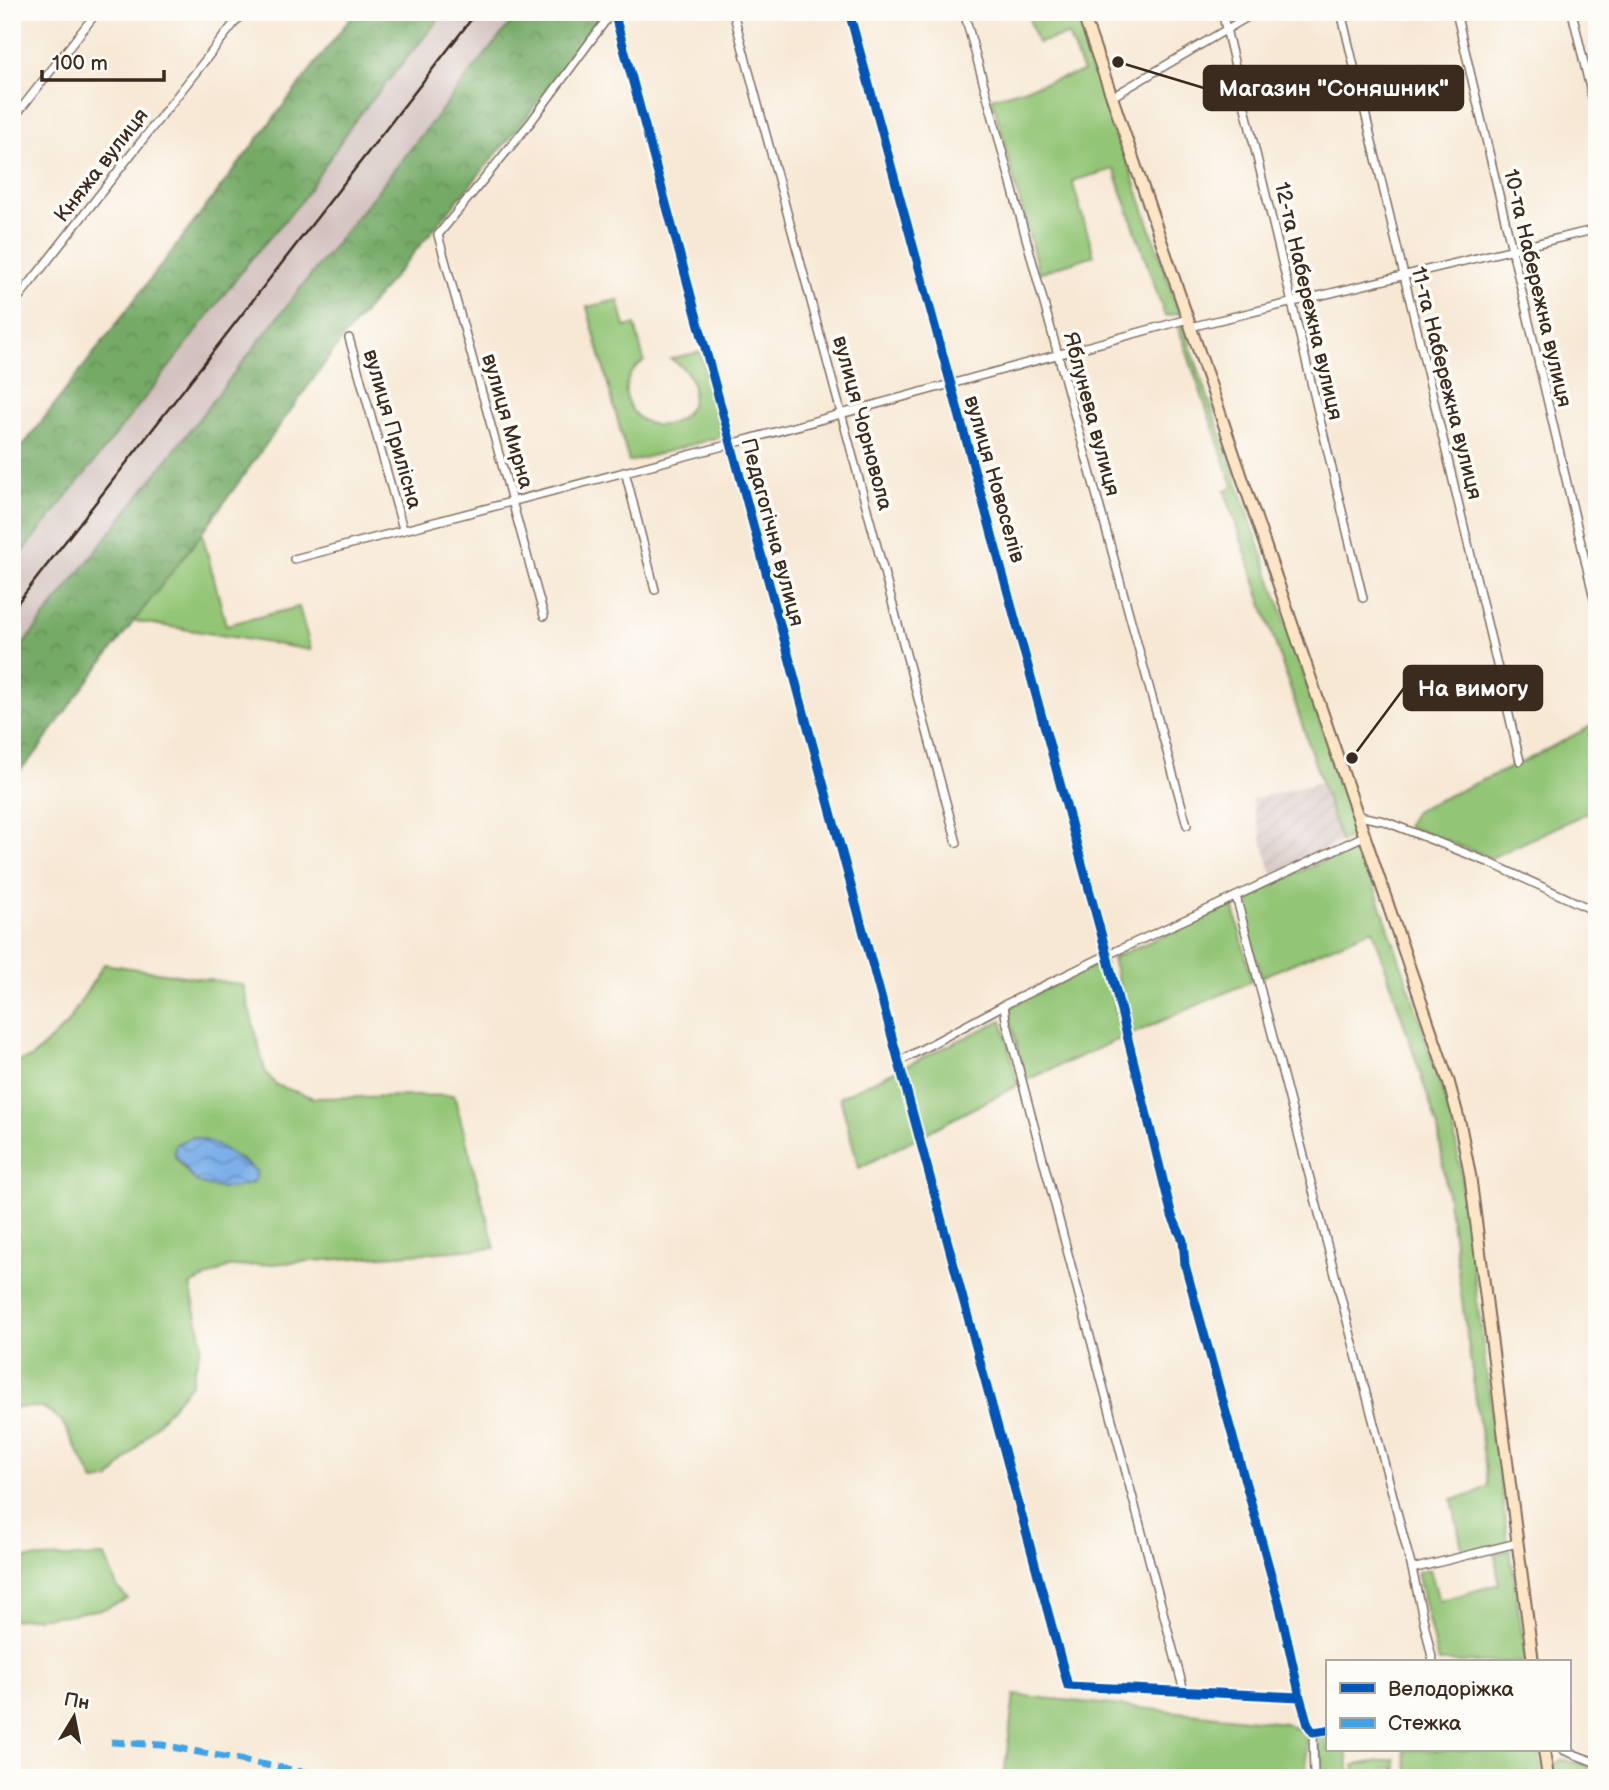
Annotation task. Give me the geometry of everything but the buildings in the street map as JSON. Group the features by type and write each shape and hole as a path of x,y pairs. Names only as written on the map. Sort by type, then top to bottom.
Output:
{"street":[{"path":"12,120 97,12"},
{"name":"Княжа вулиця","path":"12,306 243,12"},
{"name":"вулиця Мирна","path":"544,617 438,235 530,123 613,12"},
{"name":"Педагогічна вулиця","path":"613,12 1068,1686 1184,1691"},
{"name":"вулиця Чорновола","path":"733,12 957,844"},
{"name":"вулиця Новоселів","path":"849,12 1107,955 1172,1216 1183,1241 1185,1265 1280,1607 1300,1697 1308,1725 1313,1732 1314,1778"},
{"name":"Яблунева вулиця","path":"964,12 1187,825"},
{"path":"1082,12 1449,1083 1470,1175 1533,1660"},
{"name":"12-та Набережна вулиця","path":"1223,12 1363,598"},
{"path":"1112,97 1256,12"},
{"name":"11-та Набережна вулиця","path":"1341,12 1520,761"},
{"name":"10-та Набережна вулиця","path":"1456,12 1597,611"},
{"path":"1572,12 1597,118"},
{"path":"294,559 731,444 1057,354 1291,302 1597,229"},
{"name":"вулиця Прилісна","path":"349,338 403,529"},
{"path":"625,471 655,590"},
{"path":"1359,816 1384,821 1488,862 1597,912"},
{"path":"900,1061 1004,1005 1107,955 1366,835"},
{"path":"1236,896 1412,1569 1433,1660"},
{"path":"1004,1005 1184,1691 1300,1697"},
{"path":"1412,1569 1517,1543"},
{"path":"1313,1732 1326,1730"},
{"path":"1545,1752 1548,1778"},
{"path":"1568,1752 1597,1763"}],"shaded area":[{"path":"445,12 519,12 12,659 12,566 252,258 300,203 353,123"},
{"path":"1321,782 1341,842 1272,875 1251,800"}],"green space":[{"path":"355,12 445,12 353,123 300,203 252,258 12,566 12,460"},
{"path":"519,12 605,12 523,122 346,334 202,533 36,753 12,779 12,659"},
{"path":"1027,12 1075,12 1093,62 1089,64 1093,75 1098,74 1179,313 1165,316 1114,169 1072,181 1094,255 1039,273 992,98 1083,72 1068,35 1037,43"},
{"path":"618,300 625,327 635,325 644,361 631,373 626,386 627,399 633,411 642,420 654,425 668,424 682,417 691,403 692,381 684,368 670,359 700,352 720,429 719,437 629,462 587,307"},
{"path":"1183,325 1337,771 1334,773 1337,783 1341,782 1359,834 1341,842 1225,491 1233,486 1178,326"},
{"path":"202,533 226,625 299,607 311,650 134,621"},
{"path":"1597,723 1597,808 1491,858 1406,826 1416,810 1523,762"},
{"path":"1360,845 1453,1125 1461,1176 1508,1542 1463,1553 1452,1499 1471,1495 1488,1486 1438,1128 1373,929 1261,977 1241,897"},
{"path":"1233,905 1252,981 1132,1034 1112,958"},
{"path":"1104,961 1122,1038 1026,1080 1008,1007"},
{"path":"104,964 243,985 265,1071 276,1085 314,1098 454,1095 495,1248 229,1267 190,1285 202,1341 191,1384 109,1480 94,1481 61,1420 42,1407 12,1408 12,1063 31,1058 66,1025","holes":["230,1156 240,1159 256,1171 234,1187 212,1187 189,1174 176,1158"]},
{"path":"1002,1020 1018,1085 859,1168 840,1097"},
{"path":"1510,1550 1526,1660 1438,1660 1417,1572 1430,1569 1439,1601 1499,1584 1495,1553"},
{"path":"105,1556 117,1587 128,1599 103,1609 12,1620 12,1559"},
{"path":"1014,1695 1285,1723 1305,1733 1307,1778 1004,1778"},
{"path":"1326,1735 1326,1752 1346,1752 1350,1778 1319,1778 1318,1737"},
{"path":"1404,1752 1539,1752 1542,1778 1408,1778"},
{"path":"1395,1759 1397,1771 1393,1768 1382,1770 1382,1773 1373,1775 1373,1778 1356,1778 1354,1765"},
{"path":"1562,1760 1597,1770 1597,1778 1553,1778 1552,1765"}],"water":[{"path":"192,1137 218,1146 256,1171 253,1183 224,1188 196,1181 175,1152 176,1144"}],"railway":[{"path":"12,610 477,12"}],"marked path":[{"path":"111,1742 162,1745 334,1778"}],"cycle path":[{"path":"614,12 1068,1686 1300,1697 1308,1725 1313,1732 1326,1730"},
{"path":"849,12 1107,955 1172,1216 1183,1240 1185,1265 1280,1607 1300,1697"}],"place":[{"name":"Магазин \"Соняшник\"","path":"1118,62"},
{"name":"На вимогу","path":"1352,758"}]}
